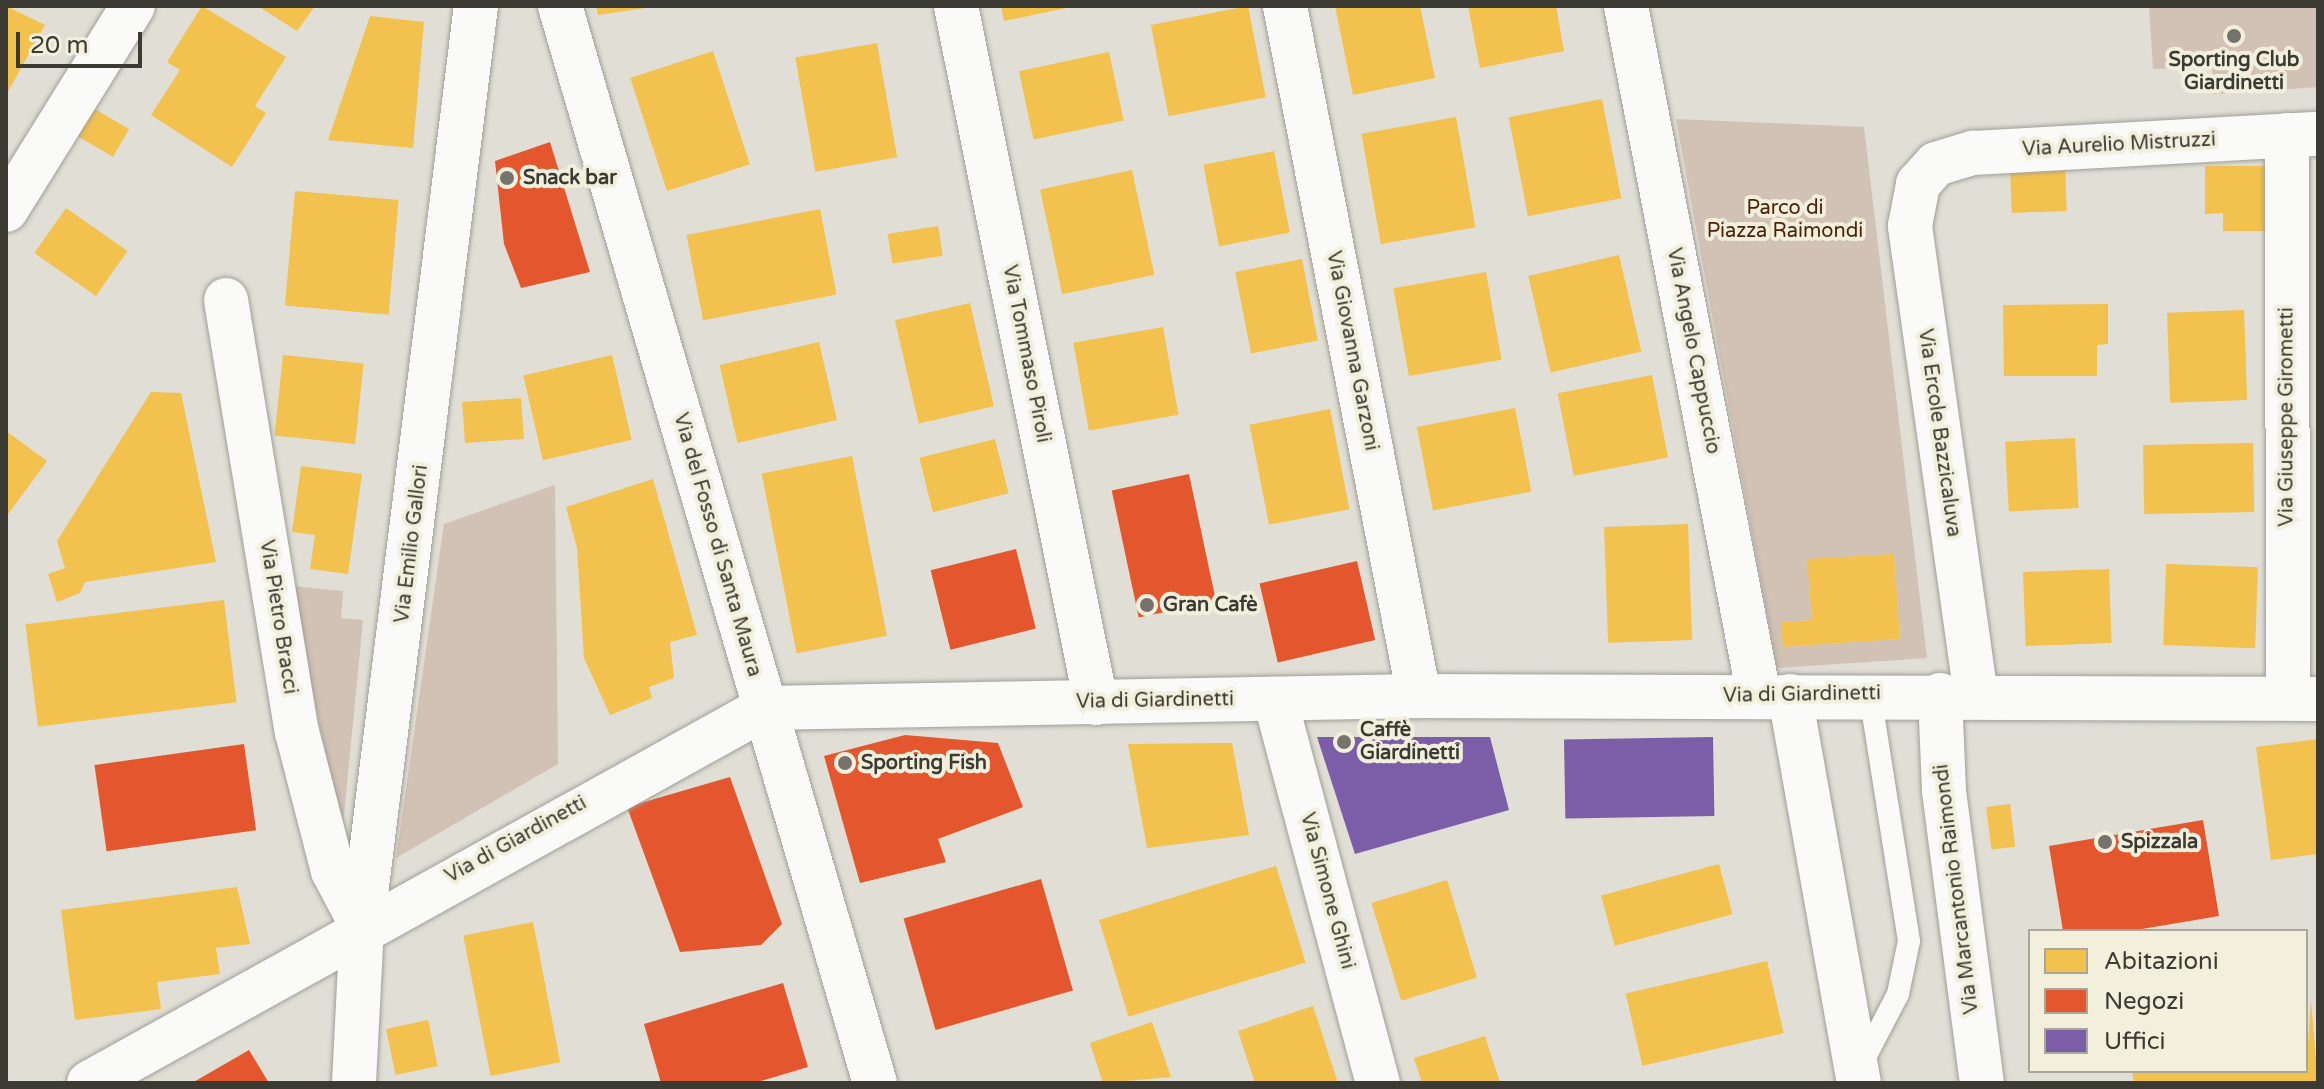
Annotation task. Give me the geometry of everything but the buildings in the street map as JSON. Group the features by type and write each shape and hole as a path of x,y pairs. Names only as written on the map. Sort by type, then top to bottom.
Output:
{"street":[{"path":"6,210 133,6"},
{"name":"Via Emilio Gallori","path":"360,1070 362,926 476,6"},
{"name":"Via del Fosso di Santa Maura","path":"560,6 875,1083"},
{"name":"Via Tommaso Piroli","path":"956,6 1096,703"},
{"name":"Via Giovanna Garzoni","path":"1285,6 1419,696"},
{"name":"Via Angelo Cappuccio","path":"1626,6 1774,696"},
{"name":"Via Aurelio Mistruzzi","path":"1926,174 1973,153 2302,135"},
{"name":"Via Giuseppe Girometti","path":"2302,135 2303,699"},
{"name":"Via Ercole Bazzicaluva","path":"1926,174 1912,198 1910,226 1958,696"},
{"name":"Via Pietro Bracci","path":"226,300 297,732 333,871 362,926"},
{"name":"Via di Giardinetti","path":"89,1083 362,926 765,708 1419,696 1870,694 2303,699"},
{"path":"1774,696 1858,1078"},
{"name":"Via Marcantonio Raimondi","path":"1958,696 1944,791 1982,1083"},
{"name":"Via Simone Ghini","path":"1275,699 1378,1083"}],"lane":[{"path":"1858,1078 1898,994 1909,941 1870,694"}],"green space":[{"name":"Sporting Club Giardinetti","path":"2149,6 2318,6 2318,87 2214,94 2212,66 2153,69"},
{"name":"Parco di Piazza Raimondi","path":"1676,119 1864,127 1927,658 1777,668","holes":["1894,554 1900,639 1783,647 1781,622 1812,620 1808,559"]},
{"path":"555,485 558,764 396,858 444,524"},
{"path":"291,586 343,591 341,618 363,620 342,835"}],"place":[{"name":"Sporting Club Giardinetti","path":"2234,36"},
{"name":"Snack bar","path":"507,178"},
{"name":"Gran Cafè","path":"1147,605"},
{"name":"Caffè Giardinetti","path":"1344,742"},
{"name":"Sporting Fish","path":"845,763"},
{"name":"Spizzala","path":"2105,842"}]}
